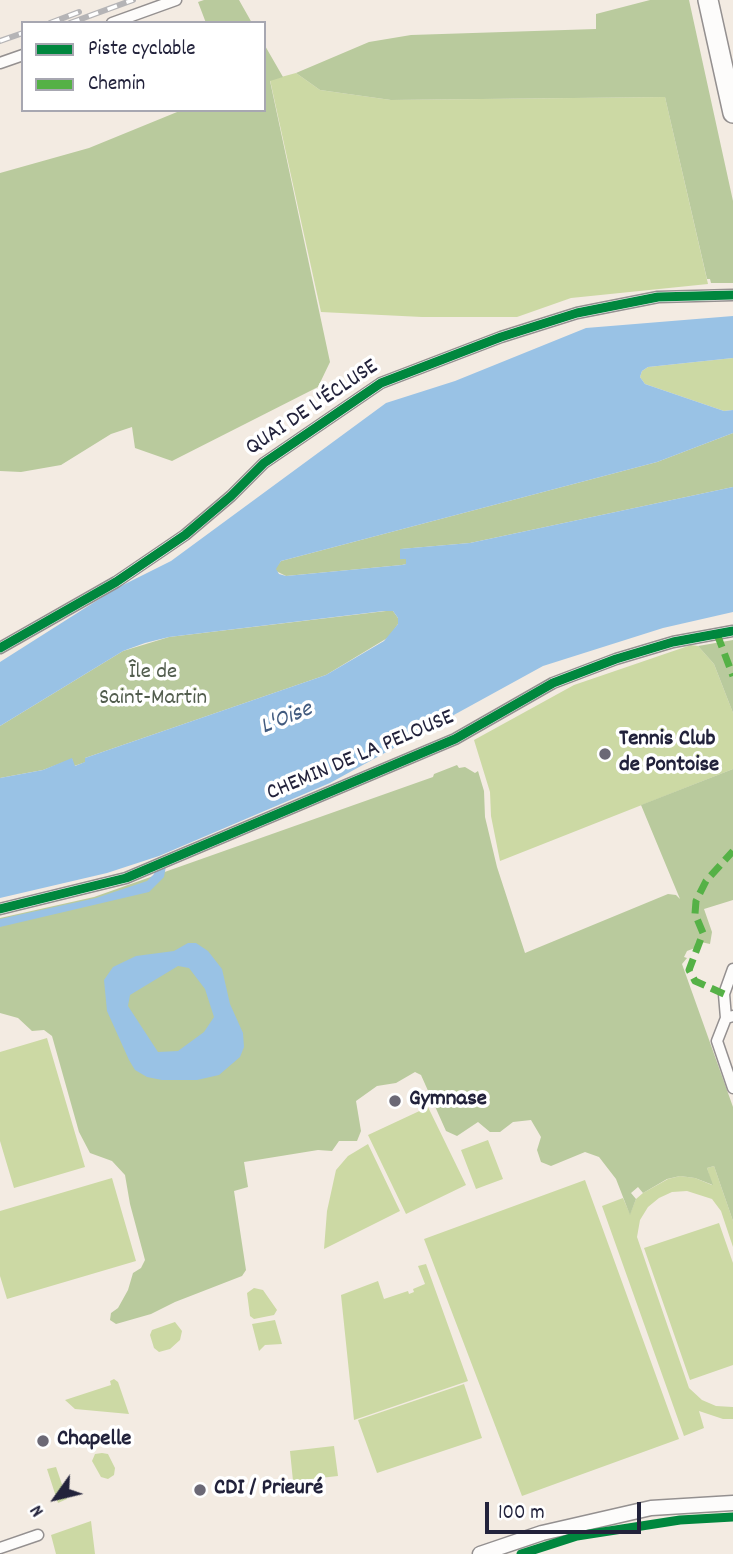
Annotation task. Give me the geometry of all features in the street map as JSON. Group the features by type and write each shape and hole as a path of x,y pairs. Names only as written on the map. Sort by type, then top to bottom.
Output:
{"highway":[{"path":"708,0 733,113"}],"main road":[{"path":"480,1554 542,1534 651,1508 733,1503"}],"street":[{"path":"118,21 176,0"},
{"path":"0,63 21,56"},
{"name":"QUAI DE L'ÉCLUSE","path":"0,648 116,582 185,535 231,496 264,463 380,383 501,337 577,313 658,297 733,295"},
{"name":"CHEMIN DE LA PELOUSE","path":"0,909 126,878 455,740 553,683 673,642 733,631"},
{"path":"733,969 724,994 729,1017 717,1041 733,1088"},
{"path":"0,1548 38,1535"}],"green space":[{"path":"239,0 251,21 205,21 198,2"},
{"path":"650,0 689,0 733,201 733,283 711,283 710,279 707,279 665,97 391,100 320,90 296,73 369,42 411,35 596,29 596,14"},
{"path":"266,47 283,77 270,81 330,362 318,387 172,461 135,448 132,427 111,434 61,465 21,472 0,471 0,173 89,148 177,112 266,112"},
{"path":"296,73 320,90 391,100 665,97 708,284 571,298 517,317 422,317 321,312 270,80"},
{"path":"733,358 733,410 724,411 645,384 640,377 642,371 648,367"},
{"path":"733,433 733,487 470,543 401,549 400,558 406,559 406,564 402,565 286,576 276,571 281,561 657,462"},
{"name":"Île de Saint-Martin","path":"393,611 398,618 398,624 389,637 326,675 85,758 86,762 74,766 72,759 43,770 0,778 0,726 123,651 169,637"},
{"path":"733,640 733,713 714,664 698,646"},
{"name":"Tennis Club de Pontoise","path":"691,645 698,646 714,664 733,713 733,769 500,861 491,816 490,792 474,740 574,685"},
{"path":"457,765 475,773 478,771 497,867 525,953 668,894 676,895 680,899 641,805 733,769 733,900 704,909 712,932 710,944 696,941 695,948 687,951 684,957 687,958 682,964 733,1107 733,1221 714,1166 707,1168 713,1185 680,1176 667,1179 643,1193 638,1187 631,1193 636,1199 630,1215 616,1179 599,1157 585,1152 551,1166 541,1162 537,1150 541,1137 531,1120 513,1122 500,1132 490,1132 478,1122 457,1136 446,1131 421,1075 415,1072 396,1083 377,1086 356,1101 361,1131 357,1141 339,1141 332,1151 318,1150 244,1162 248,1187 234,1191 246,1270 242,1276 151,1314 116,1324 110,1320 111,1313 118,1308 128,1290 133,1273 141,1268 145,1260 125,1175 112,1161 90,1153 79,1132 52,1036 44,1030 32,1031 18,1018 0,1013 0,918 94,897 433,777 434,774"},
{"path":"47,1038 85,1167 14,1188 0,1141 0,1052"},
{"path":"428,1107 466,1185 406,1214 368,1135"},
{"path":"488,1140 503,1179 476,1189 461,1150"},
{"path":"368,1144 400,1211 324,1249 327,1211 336,1170 348,1156"},
{"path":"714,1166 733,1221 733,1247 721,1211 712,1199 687,1191 672,1192 648,1207 640,1220 637,1237 689,1388 702,1400 716,1406 733,1407 733,1419 723,1419 699,1411 704,1428 684,1436 602,1206 623,1198 630,1214 636,1199 643,1193 668,1179 680,1176 695,1178 712,1185 707,1168"},
{"path":"112,1178 136,1261 7,1299 0,1276 0,1211"},
{"path":"585,1180 679,1439 522,1496 424,1239"},
{"path":"719,1223 733,1263 733,1365 690,1380 644,1248"},
{"path":"426,1264 468,1381 354,1420 341,1295 378,1281 384,1299 408,1291 409,1294 414,1292 413,1289 425,1284 418,1266"},
{"path":"254,1288 263,1290 277,1310 274,1315 254,1319 250,1316 247,1293"},
{"path":"275,1320 282,1344 265,1345 259,1351 252,1324"},
{"path":"175,1322 182,1331 180,1340 170,1349 159,1352 154,1348 150,1335 152,1330"},
{"path":"114,1379 118,1382 129,1414 75,1409 65,1400 111,1385 110,1381"},
{"path":"464,1384 482,1438 377,1473 358,1420"},
{"path":"334,1446 338,1476 293,1481 290,1451"},
{"path":"95,1454 108,1454 115,1468 114,1475 108,1479 101,1477 92,1461"},
{"path":"56,1467 67,1499 58,1503 47,1469"},
{"path":"91,1521 95,1554 56,1554 51,1535"}],"water":[{"name":"L'Oise","path":"733,316 733,358 648,367 642,371 640,377 645,384 724,411 733,410 733,433 657,462 281,561 276,569 279,574 286,576 402,565 406,564 406,559 400,559 400,549 470,543 733,487 733,612 663,628 543,666 330,783 159,856 107,873 0,898 0,778 43,770 72,758 75,766 85,762 85,758 326,675 384,641 398,624 398,618 393,611 384,611 169,637 145,643 123,651 0,726 0,662 115,589 171,561 386,403 455,381 586,328"},
{"path":"166,866 164,877 149,892 0,927 0,919 96,898 147,881 154,874 155,868"},
{"path":"188,943 196,943 208,951 222,969 230,1004 243,1033 244,1047 240,1057 219,1075 197,1080 147,1077 135,1070 107,1011 104,980 113,967 136,956 174,951","holes":["178,966 189,968 205,989 214,1017 204,1032 178,1051 158,1052 128,1006 130,995"]}],"railway":[{"path":"75,21 133,0"},
{"path":"55,21 79,12"},
{"path":"0,41 21,34"}],"marked path":[{"path":"717,634 733,676"},
{"path":"724,994 695,981 689,970 703,933 695,914 696,901 706,881 733,851"}],"cycle path":[{"path":"0,648 116,582 185,535 231,496 264,463 381,383 501,337 577,313 658,297 733,295"},
{"path":"0,909 126,878 455,739 553,683 616,659 673,642 733,631"},
{"path":"521,1554 577,1536 680,1520 733,1517"}],"place":[{"name":"Tennis Club de Pontoise","path":"605,754"},
{"name":"Gymnase","path":"395,1101"},
{"name":"Chapelle","path":"43,1441"},
{"name":"CDI / Prieuré","path":"200,1490"}]}
